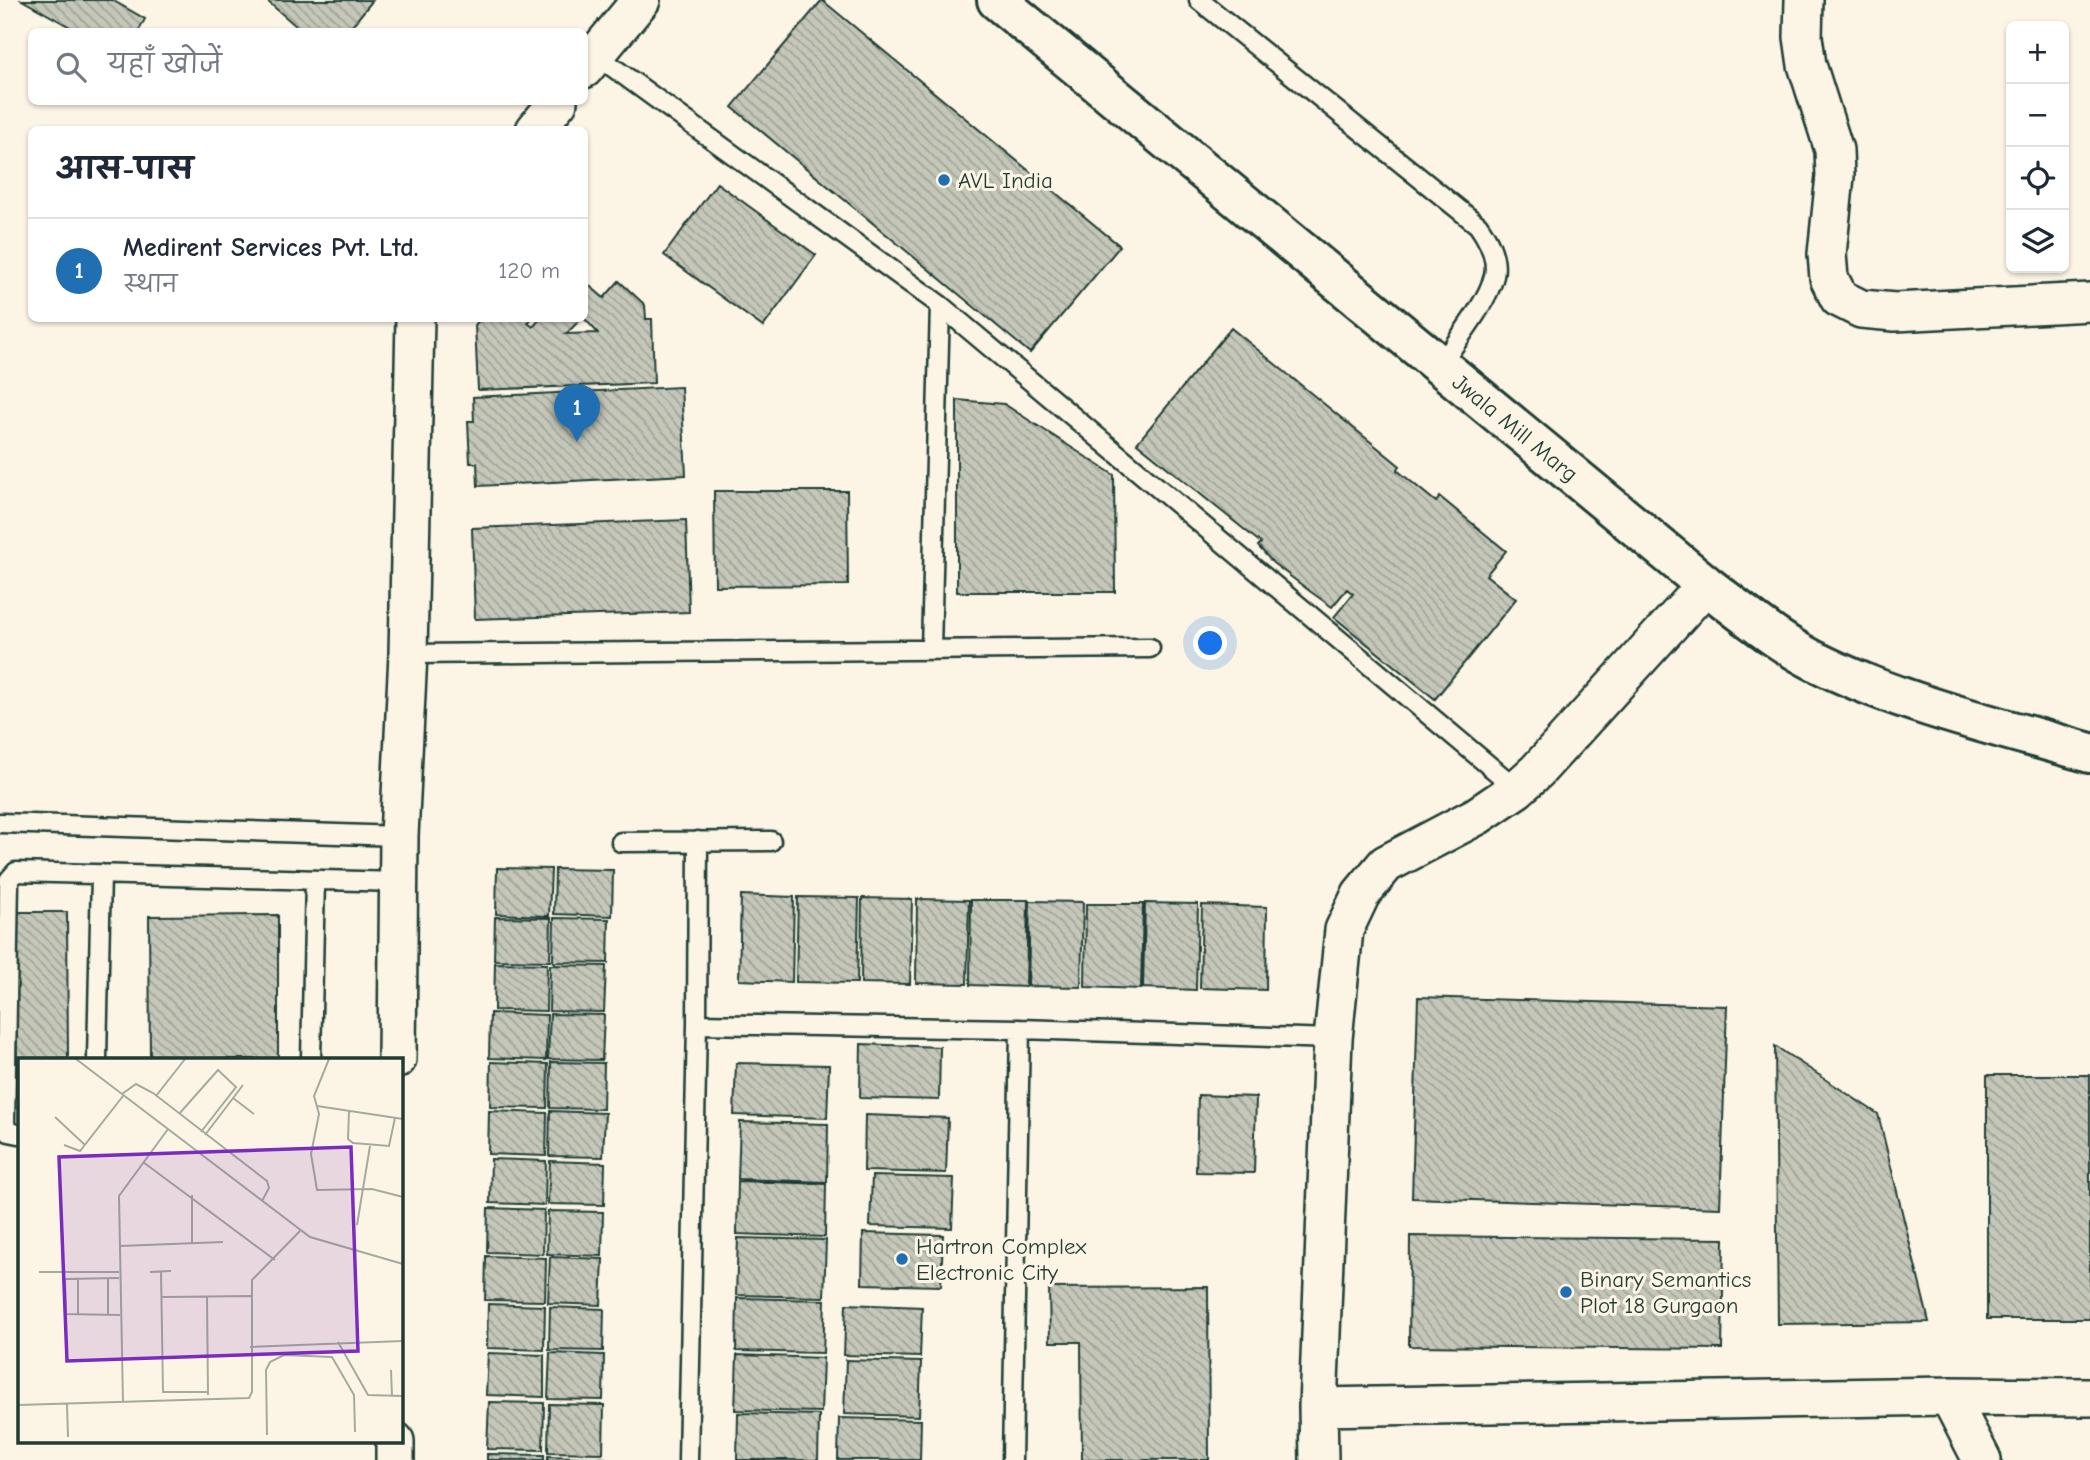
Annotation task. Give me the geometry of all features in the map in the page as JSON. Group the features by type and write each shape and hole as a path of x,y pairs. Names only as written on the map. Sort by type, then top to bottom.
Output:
{"street":[{"path":"590,62 641,0"},
{"name":"Jwala Mill Marg","path":"997,0 1706,585 1772,635 1824,666 1890,693 2090,753"},
{"path":"1804,0 1803,37 1807,65 1833,150 1835,176 1827,254 1829,278 1839,298 1861,309 1895,312 2090,302"},
{"path":"539,126 556,105"},
{"path":"397,1058 399,836 408,654 415,322"},
{"path":"1319,1460 1318,1407 1334,1039 1344,930 1361,894 1385,864 1477,816 1517,789 1537,771 1706,585"},
{"path":"1318,1407 1949,1396 2090,1397"},
{"path":"1949,1396 1982,1460"},
{"path":"395,1442 395,1460"}],"lane":[{"path":"1199,0 1478,225 1488,240 1494,257 1494,275 1480,306 1440,366"},
{"path":"590,62 940,305 1517,789"},
{"path":"931,649 940,305"},
{"path":"408,654 1150,648"},
{"path":"0,824 399,836"},
{"path":"688,1460 698,841"},
{"path":"621,842 771,841"},
{"path":"18,1134 9,1132 5,1125 9,880 16,872 399,882"},
{"path":"97,1058 101,874"},
{"path":"311,1058 315,880"},
{"path":"697,1024 1020,1029 1334,1039"},
{"path":"1012,1460 1020,1029"}],"building":[{"path":"22,0 112,0 145,19 140,28 72,28"},
{"path":"266,0 373,0 350,28 298,28"},
{"path":"822,0 1120,246 1030,353 732,107"},
{"path":"717,183 816,255 763,327 664,255"},
{"path":"619,281 645,305 646,319 652,319 654,383 478,390 475,325 478,322 529,322 533,327 537,322 578,322 566,334 598,333 588,322 588,284 604,298"},
{"path":"1231,328 1400,466 1397,470 1436,502 1440,497 1506,551 1486,575 1516,599 1435,699 1334,617 1353,594 1347,589 1332,607 1273,563 1258,546 1261,543 1137,443"},
{"path":"681,387 686,475 478,486 477,463 470,463 468,421 474,421 473,397"},
{"path":"957,400 1004,404 1114,475 1115,592 957,592"},
{"path":"714,491 847,491 848,585 715,586"},
{"path":"686,520 689,612 475,619 472,528"},
{"path":"497,868 551,869 549,916 496,914"},
{"path":"555,869 613,870 612,916 554,914"},
{"path":"741,895 794,897 792,982 739,980"},
{"path":"798,897 859,898 857,983 796,982"},
{"path":"862,898 912,899 910,984 861,983"},
{"path":"917,899 969,900 967,984 916,983"},
{"path":"971,900 1028,900 1026,987 970,985"},
{"path":"1030,901 1083,902 1081,987 1028,986"},
{"path":"1145,903 1198,904 1196,990 1143,988"},
{"path":"1086,904 1143,904 1141,989 1085,987"},
{"path":"1202,905 1267,907 1266,990 1200,988"},
{"path":"16,912 67,912 68,1058 18,1058 17,1080"},
{"path":"278,915 278,1058 150,1058 149,916"},
{"path":"495,917 551,918 550,961 494,960"},
{"path":"554,918 609,919 608,963 553,962"},
{"path":"495,963 547,964 546,1011 494,1010"},
{"path":"550,965 606,966 604,1012 549,1011"},
{"path":"1418,997 1727,1006 1720,1208 1412,1198"},
{"path":"490,1013 547,1015 546,1060 489,1058"},
{"path":"550,1014 604,1015 602,1060 548,1059"},
{"path":"861,1044 940,1047 939,1100 860,1098"},
{"path":"1775,1046 1878,1114 1929,1322 1778,1324"},
{"path":"491,1062 548,1064 547,1108 490,1107"},
{"path":"551,1062 604,1063 603,1109 550,1108"},
{"path":"736,1063 829,1065 827,1118 734,1115"},
{"path":"1987,1075 2090,1075 2090,1319 1987,1319"},
{"path":"1198,1095 1256,1097 1254,1173 1196,1172"},
{"path":"489,1111 547,1113 546,1156 488,1154"},
{"path":"550,1111 605,1113 603,1157 549,1156"},
{"path":"865,1115 948,1118 946,1173 864,1171"},
{"path":"740,1122 828,1124 827,1182 738,1179"},
{"path":"491,1159 546,1161 545,1205 490,1203"},
{"path":"550,1161 605,1163 604,1205 548,1204"},
{"path":"872,1176 954,1178 952,1228 870,1226"},
{"path":"738,1181 826,1184 825,1237 737,1234"},
{"path":"488,1208 544,1210 543,1254 487,1252"},
{"path":"548,1211 603,1212 602,1256 547,1254"},
{"name":"Hartron Complex Electronic City","path":"863,1233 943,1235 941,1286 862,1284"},
{"name":"Binary Semantics Plot 18 Gurgaon","path":"1410,1236 1724,1239 1722,1349 1409,1346"},
{"path":"738,1238 826,1240 824,1297 736,1295"},
{"path":"486,1256 546,1258 545,1301 485,1300"},
{"path":"550,1257 603,1259 601,1305 548,1303"},
{"path":"1208,1287 1209,1460 1082,1460 1081,1342 1050,1342 1049,1288"},
{"path":"737,1298 825,1300 823,1353 736,1351"},
{"path":"488,1304 545,1306 544,1350 487,1348"},
{"path":"846,1304 922,1307 920,1357 844,1355"},
{"path":"550,1307 604,1309 603,1351 549,1350"},
{"path":"488,1353 544,1355 544,1397 486,1395"},
{"path":"550,1353 604,1355 603,1400 548,1399"},
{"path":"737,1355 823,1358 821,1412 735,1410"},
{"path":"846,1360 921,1362 919,1416 844,1414"},
{"path":"489,1402 544,1403 543,1450 487,1449"},
{"path":"549,1404 604,1405 603,1453 548,1452"},
{"path":"738,1413 819,1415 818,1460 737,1460"},
{"path":"839,1418 921,1420 920,1460 838,1460"},
{"path":"487,1454 544,1455 544,1460 487,1460"},
{"path":"548,1456 604,1458 548,1460"}],"place":[{"name":"AVL India","path":"944,180"},
{"name":"Medirent Services Pvt. Ltd.","path":"577,442"},
{"name":"Hartron Complex Electronic City","path":"902,1259"},
{"name":"Binary Semantics Plot 18 Gurgaon","path":"1566,1292"}]}
